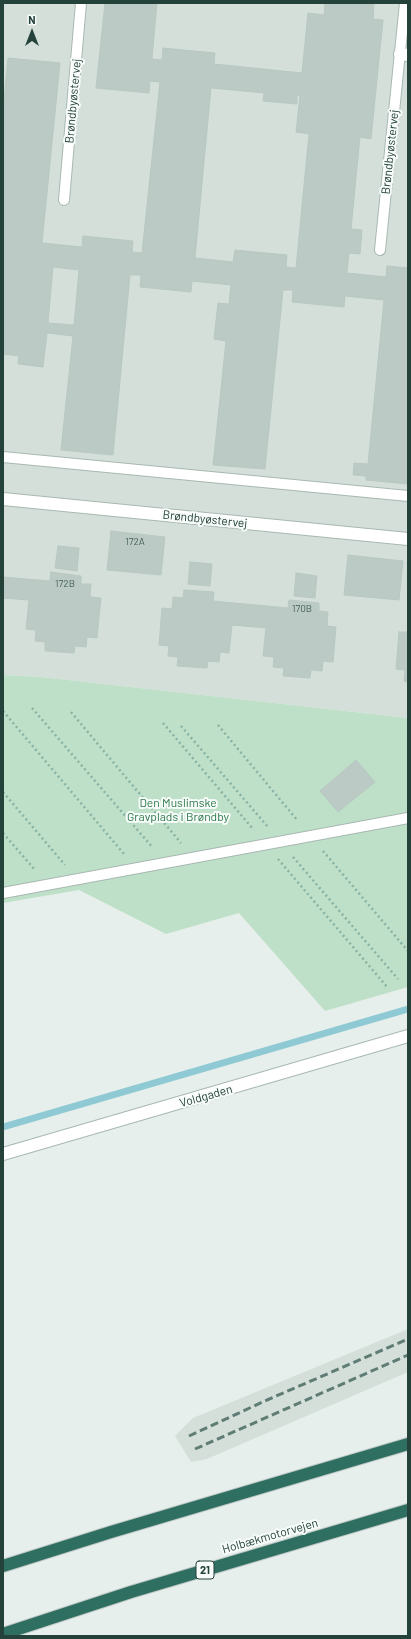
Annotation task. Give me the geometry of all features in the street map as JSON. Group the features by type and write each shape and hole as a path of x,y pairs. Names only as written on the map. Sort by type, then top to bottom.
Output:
{"highway":[{"path":"3,1566 111,1532 408,1444"},
{"name":"Holbækmotorvejen","path":"3,1634 131,1592 408,1510"}],"street":[{"name":"Brøndbyøstervej","path":"3,499 408,539"},
{"name":"Voldgaden","path":"3,1154 408,1036"}],"lane":[{"name":"Brøndbyøstervej","path":"64,200 81,3"},
{"name":"Brøndbyøstervej","path":"380,250 404,54 405,3"},
{"path":"3,457 408,496"},
{"path":"3,893 408,818"}],"path":[{"path":"32,708 165,863"},
{"path":"3,711 136,868"},
{"path":"71,712 194,858"},
{"path":"3,792 77,879"},
{"path":"3,833 47,885"}],"shaded area":[{"path":"3,3 408,3 408,718 41,677 3,675"},
{"path":"408,1329 408,1372 207,1459 191,1462 175,1436 193,1418"}],"green space":[{"name":"Den Muslimske Gravplads i Brøndby","path":"3,675 41,677 408,718 408,987 325,1011 239,913 166,934 79,890 3,903"}],"building":[{"path":"105,3 157,3 152,59 162,60 163,48 215,53 214,64 302,73 308,13 324,15 325,3 374,3 373,19 383,20 371,139 360,137 351,229 362,230 360,254 349,253 347,273 386,277 387,266 408,268 408,484 366,480 366,476 353,475 354,463 368,464 384,300 345,296 344,307 292,302 293,290 283,290 265,469 213,465 226,341 214,339 218,303 229,304 231,285 192,281 191,292 140,287 141,275 130,275 113,455 61,450 73,336 47,333 43,367 18,364 19,356 3,354 3,110 8,58 60,63 42,243 82,247 83,236 133,241 132,252 142,253 160,82 150,81 149,93 96,88","holes":["211,88 264,93 263,101 297,104 297,95 300,96 296,132 309,134 296,268 286,267 287,255 235,250 233,262 195,258","53,267 79,270 74,325 48,323"]},
{"path":"111,531 165,537 161,575 107,570"},
{"path":"58,546 79,548 77,571 55,568"},
{"path":"348,555 403,561 399,600 344,595"},
{"path":"190,562 212,564 210,586 188,584"},
{"path":"51,572 81,576 81,584 91,584 90,597 101,598 97,638 87,637 86,647 75,646 74,653 45,651 45,642 35,641 36,630 26,629 29,600 3,598 3,577 50,581"},
{"path":"296,573 317,576 315,598 294,596"},
{"path":"184,590 214,592 213,601 288,608 289,600 319,603 319,611 328,612 327,626 336,627 333,662 323,661 322,671 311,670 310,678 283,676 284,668 273,667 274,657 263,656 266,628 232,625 229,653 220,652 219,662 208,661 207,668 177,666 178,657 168,656 169,646 159,645 162,608 172,609 173,597 183,598"},
{"path":"399,632 408,632 408,682 404,681 405,670 396,669"},
{"path":"356,760 375,782 338,812 320,791"}],"waterway":[{"path":"3,1127 408,1009"}],"railway":[{"path":"189,1436 267,1400 408,1339"},
{"path":"195,1449 408,1355"}]}
